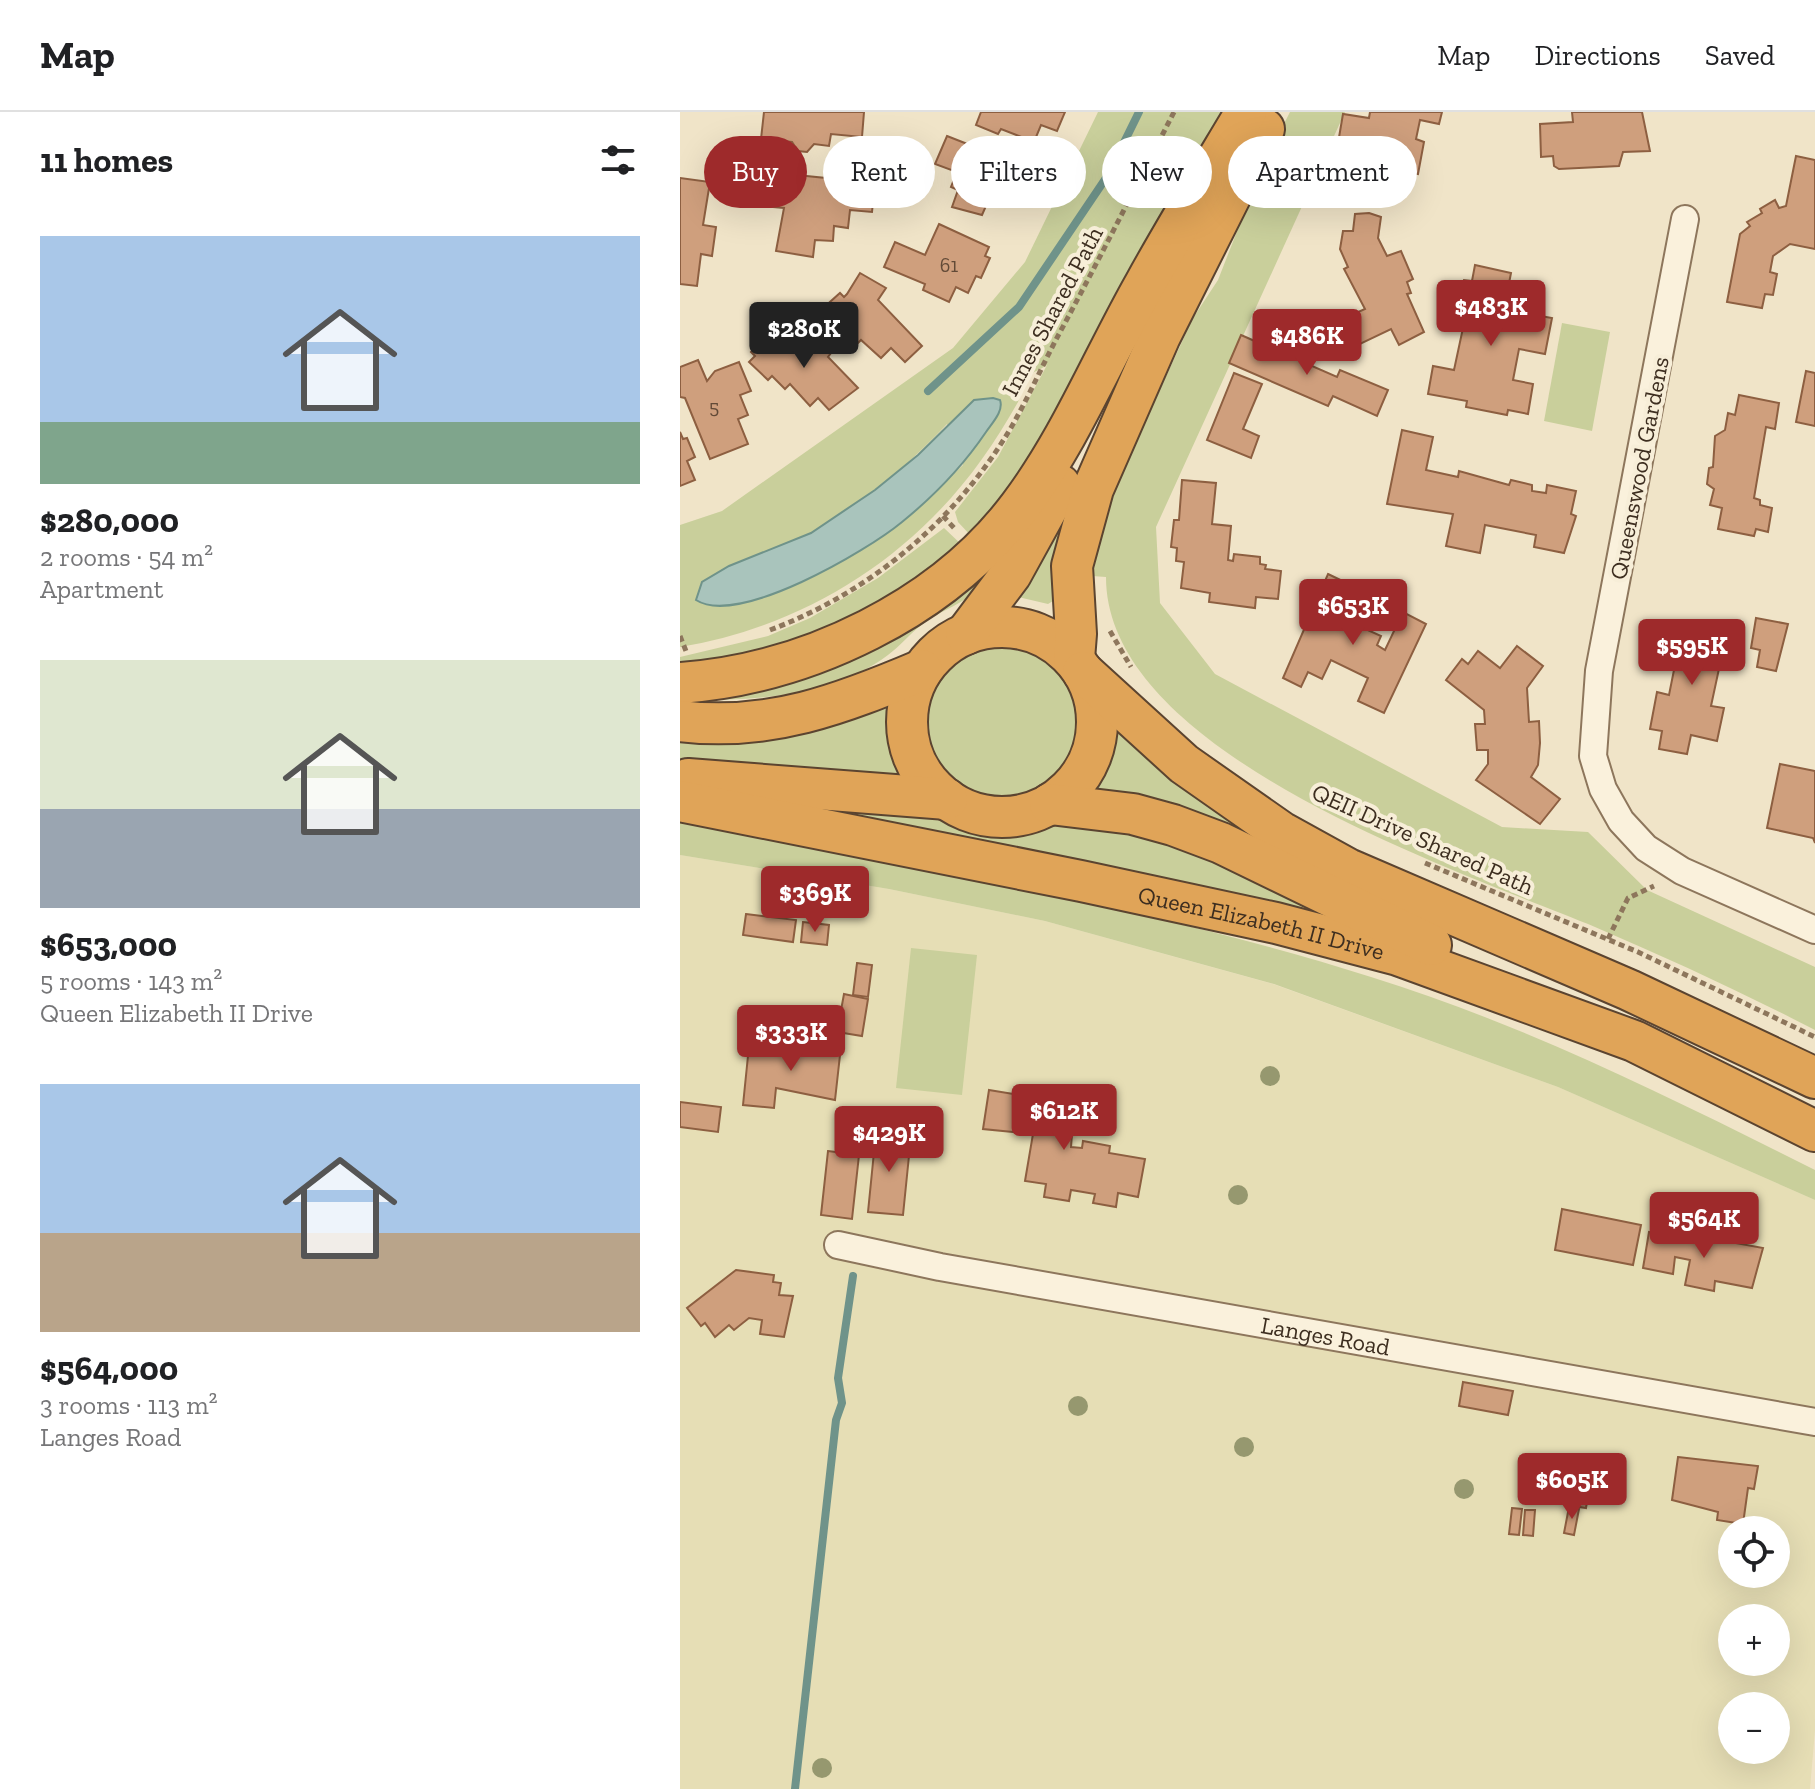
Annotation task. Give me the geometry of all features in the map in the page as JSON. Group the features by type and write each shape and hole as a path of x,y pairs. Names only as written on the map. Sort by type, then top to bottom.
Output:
{"highway":[{"path":"966,634 1011,574 1049,507 1161,292 1247,112"},
{"path":"686,659 722,679 771,667 844,641 927,593 998,531 1055,454 1145,284 1247,112"},
{"path":"922,670 908,709 909,739 919,768 947,799 966,810 997,816 1030,813 1050,804 1081,775 1094,745 1097,713 1078,665 1072,566 1093,489 1160,336 1273,112"},
{"path":"680,721 734,724 784,720 825,709 922,670 949,643 966,634 1004,627 1024,629 1042,635 1078,665 1184,764 1281,832 1348,869 1629,990 1815,1078"},
{"path":"680,778 947,799"},
{"name":"Queen Elizabeth II Drive","path":"680,801 1276,923 1398,955 1634,1041 1815,1131"},
{"path":"1050,804 1133,814 1221,843 1634,1041"}],"street":[{"name":"Queenswood Gardens","path":"1685,219 1599,671 1593,756 1603,789 1621,821 1646,848 1682,871 1815,930"},
{"name":"Langes Road","path":"838,1245 940,1267 1815,1422"}],"path":[{"name":"Innes Shared Path","path":"763,632 850,592 889,566 943,516 976,478 1012,425 1174,112"},
{"path":"1106,623 1134,671"},
{"path":"680,636 686,659"},
{"name":"QEII Drive Shared Path","path":"1420,861 1608,939 1815,1037"},
{"path":"1608,939 1628,898 1654,886"}],"shaded area":[{"path":"680,855 889,889 1045,921 1273,984 1558,1087 1815,1200 1815,1730 1810,1789 680,1789"}],"green space":[{"path":"1098,112 1222,112 1209,136 1102,136 1102,208 1172,208 1054,432 972,537 958,522 955,512 998,457 1047,365 1029,377 996,438 953,495 922,528 887,558 850,583 769,623 680,647 680,525 722,511 953,348 1025,262 1051,208 1086,208 1086,137","holes":["947,424 963,465 901,523 729,566 801,538 830,523 900,470"]},
{"path":"1290,112 1345,112 1334,136 1278,136"},
{"path":"1246,208 1301,208 1156,527 1160,603 1215,674 1502,827 1588,832 1647,890 1815,967 1815,1030 1651,951 1381,839 1300,798 1225,751 1163,699 1121,641 1106,577 1092,576 1112,493 1193,318 1218,280"},
{"path":"1562,323 1610,332 1592,431 1544,421"},
{"path":"1123,385 1056,557 1053,601 1048,604 1014,596"},
{"path":"944,528 963,546 911,588 809,640 680,669 680,657 768,636 810,618 878,578"},
{"path":"1018,529 972,594 926,621 892,652 867,669 795,693 744,699 694,700"},
{"path":"1002,641 1033,647 1059,665 1077,691 1083,722 1077,753 1059,779 1033,797 1002,803 971,797 945,779 927,753 921,722 927,691 945,665 971,647"},
{"path":"896,699 895,737 907,772 903,781 680,764 680,739 817,727"},
{"path":"1114,724 1184,788 1255,839 1084,791 1101,765 1110,725"},
{"path":"720,798 939,816 999,828 1056,822 1150,831 1322,912 1321,921"},
{"path":"680,822 941,872 1201,929 1429,996 1597,1064 1815,1170 1815,1200 1558,1087 1274,984 1045,921 889,889 680,855"},
{"path":"911,948 977,955 962,1095 896,1088"}],"water":[{"path":"974,400 1000,400 999,413 968,457 925,502 885,535 833,567 770,595 715,606 696,600 702,582 729,566 811,533 875,490 918,455"}],"building":[{"path":"764,112 864,112 862,136 823,136 823,145 814,144 807,152 807,136 761,136"},
{"path":"981,112 1065,112 1057,131 1041,125 1036,136 1019,136 1001,129 998,134 976,125"},
{"path":"1370,112 1442,112 1439,124 1420,120 1417,136 1339,136 1343,114 1369,118"},
{"path":"1572,112 1642,112 1650,151 1623,152 1619,166 1559,169 1554,166 1553,156 1541,157 1540,124 1573,122"},
{"path":"947,136 951,138 951,170 935,164"},
{"path":"1417,139 1424,142 1417,174"},
{"path":"1796,156 1815,160 1815,249 1790,244 1773,256 1770,272 1777,274 1773,295 1765,294 1762,308 1727,302 1740,234 1750,226 1747,222 1762,213 1760,209 1775,200 1779,208 1786,206"},
{"path":"807,176 823,178 823,208 872,208 872,212 850,210 848,228 834,226 833,241 815,240 813,257 776,251 784,208 807,208"},
{"path":"680,178 704,181 703,225 716,227 712,256 701,254 697,286 680,284"},
{"path":"956,208 985,208 982,215"},
{"path":"1369,213 1381,217 1378,238 1387,256 1401,251 1413,279 1407,282 1411,293 1407,294 1424,332 1399,345 1391,329 1360,344 1349,316 1365,309 1344,269 1348,267 1340,249 1343,231 1353,231 1355,214"},
{"path":"939,224 989,247 985,256 990,258 981,278 976,276 968,293 956,287 949,302 923,290 925,284 884,267 895,242 925,255"},
{"path":"1475,265 1511,273 1503,314 1506,310 1552,318 1545,354 1519,349 1513,380 1533,384 1528,414 1508,410 1507,415 1466,407 1467,401 1428,394 1433,366 1454,370 1466,314 1457,312 1464,280 1472,281"},
{"path":"860,273 886,288 878,300 922,346 905,362 891,348 881,358 861,340 856,345 844,335 836,342 812,318 840,293 844,297"},
{"path":"810,331 831,353 828,357 858,388 829,410 818,398 810,406 790,384 785,389 772,376 768,380 749,362 755,356 751,352 764,338 769,342 774,337 781,344 786,339 794,347"},
{"path":"1241,335 1337,377 1340,370 1388,390 1377,416 1333,396 1328,406 1229,363"},
{"path":"698,360 707,381 715,371 739,362 751,391 740,395 748,415 738,419 748,444 710,459 685,398 680,397 680,367"},
{"path":"1806,371 1815,373 1815,426 1796,422"},
{"path":"1234,373 1262,384 1243,429 1259,436 1251,458 1207,440"},
{"path":"1739,395 1779,403 1775,429 1766,427 1754,498 1760,500 1760,505 1772,508 1768,532 1756,529 1754,536 1718,529 1722,508 1710,505 1714,489 1707,484 1709,468 1713,467 1715,436 1725,430 1728,413 1735,415"},
{"path":"1402,430 1433,437 1426,470 1458,477 1459,471 1509,485 1511,480 1532,485 1532,491 1546,493 1547,485 1576,491 1571,514 1576,516 1564,553 1534,547 1536,535 1485,525 1480,553 1446,546 1453,514 1387,504"},
{"path":"680,432 683,439 687,438 695,457 687,461 695,480 680,486"},
{"path":"1182,480 1216,483 1212,524 1231,526 1228,560 1233,561 1234,554 1260,557 1260,564 1266,565 1265,569 1281,571 1278,599 1256,597 1255,608 1209,602 1210,593 1181,588 1184,562 1176,561 1177,548 1171,547 1174,520 1179,520"},
{"path":"1328,574 1355,587 1337,624 1345,628 1348,621 1381,636 1377,645 1385,650 1403,612 1426,624 1384,713 1358,701 1368,678 1331,660 1322,679 1308,672 1301,687 1283,678"},
{"path":"1756,618 1788,624 1776,671 1757,667 1760,650 1751,648"},
{"path":"1667,624 1739,638 1733,667 1720,664 1711,706 1724,708 1717,741 1691,735 1687,754 1659,749 1662,731 1650,729 1657,692 1669,695 1676,660 1661,657"},
{"path":"1517,646 1543,666 1527,688 1529,722 1539,721 1540,743 1538,765 1531,777 1560,799 1540,824 1476,780 1488,764 1488,750 1477,750 1475,724 1485,724 1484,710 1446,680 1462,659 1468,664 1478,651 1500,668"},
{"path":"1780,764 1815,771 1815,843 1813,838 1767,828"},
{"path":"746,914 796,920 793,942 743,935"},
{"path":"803,922 829,925 827,945 801,942"},
{"path":"857,963 872,965 868,997 853,995"},
{"path":"844,994 868,999 862,1036 837,1032"},
{"path":"786,1043 799,1045 798,1052 817,1054 818,1043 841,1046 835,1100 776,1088 774,1108 743,1105 749,1046 785,1050"},
{"path":"989,1090 1019,1095 1018,1100 1074,1110 1071,1147 1082,1148 1083,1141 1110,1146 1109,1153 1145,1159 1138,1197 1118,1193 1116,1207 1093,1203 1095,1194 1071,1190 1069,1201 1044,1197 1046,1184 1025,1181 1033,1134 983,1129"},
{"path":"680,1102 721,1107 718,1132 680,1127"},
{"path":"876,1132 911,1136 903,1215 868,1212"},
{"path":"828,1151 859,1155 852,1219 821,1215"},
{"path":"1562,1209 1641,1225 1633,1265 1555,1250"},
{"path":"1649,1232 1676,1237 1687,1234 1763,1248 1752,1288 1715,1281 1714,1291 1685,1285 1690,1260 1675,1257 1673,1274 1643,1268"},
{"path":"736,1270 774,1275 773,1282 781,1283 779,1295 793,1296 784,1337 760,1334 762,1320 749,1318 734,1330 729,1325 715,1337 705,1323 701,1326 687,1308"},
{"path":"1463,1382 1513,1391 1508,1415 1459,1406"},
{"path":"1678,1457 1758,1466 1754,1489 1748,1488 1744,1516 1718,1516 1717,1520 1718,1512 1672,1500"},
{"path":"1570,1480 1590,1483 1586,1508 1566,1505"},
{"path":"1569,1507 1579,1509 1574,1535 1564,1533"},
{"path":"1512,1508 1522,1509 1519,1535 1509,1534"},
{"path":"1525,1510 1535,1510 1533,1536 1523,1535"}],"waterway":[{"path":"928,391 1019,307 1108,175 1139,112"},
{"path":"795,1789 836,1420 842,1403 838,1378 853,1276"}]}
